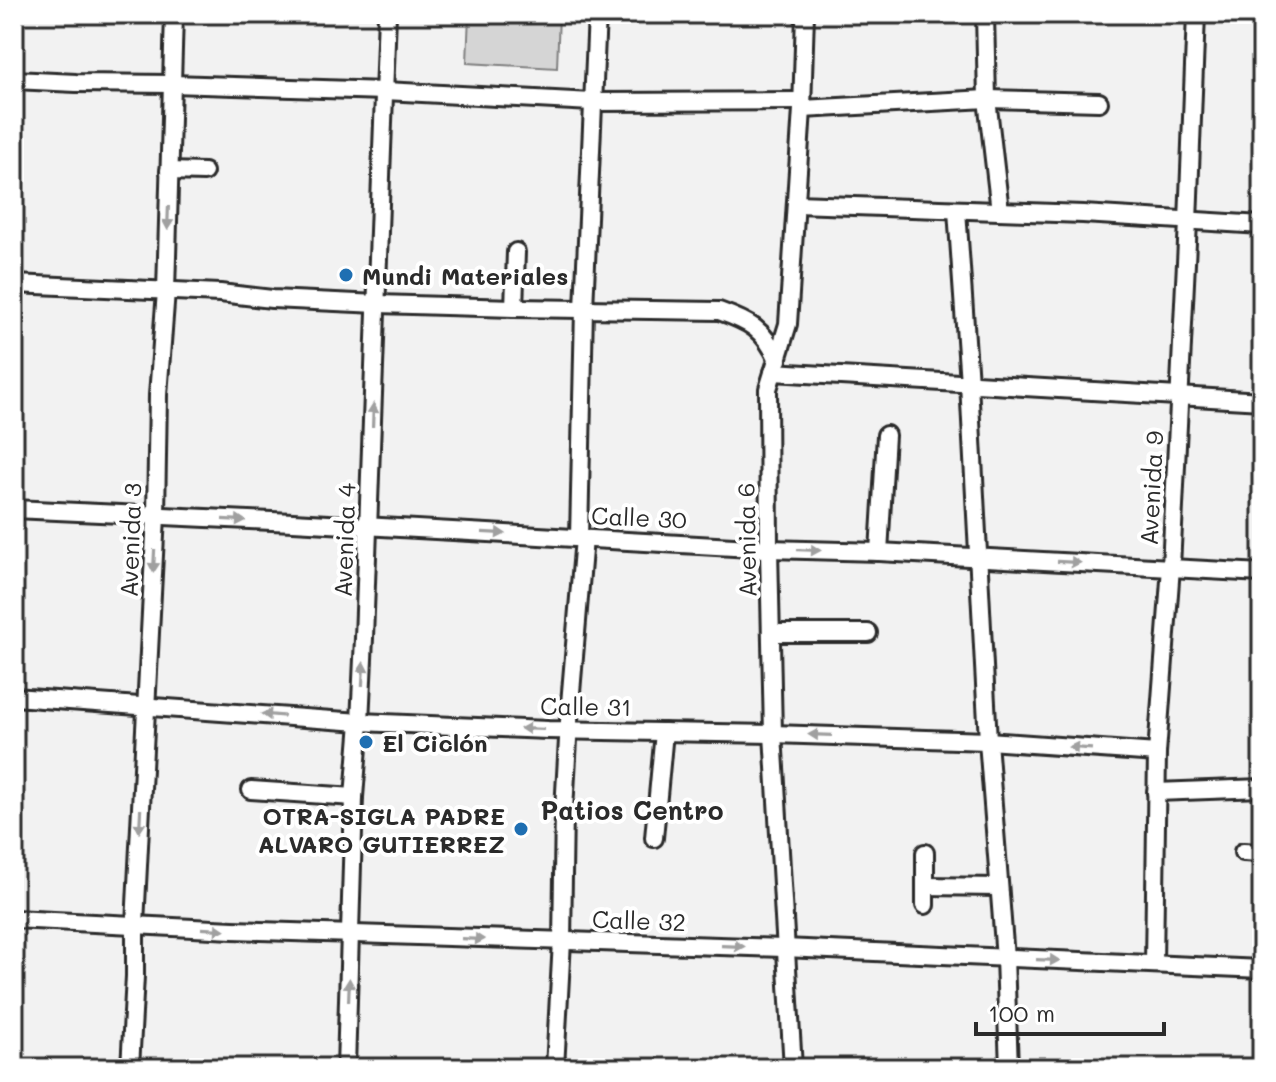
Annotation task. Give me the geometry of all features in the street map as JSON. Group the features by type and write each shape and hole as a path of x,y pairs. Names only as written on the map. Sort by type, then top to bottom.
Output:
{"street":[{"name":"Avenida 3","path":"130,1068 156,516 158,395 166,291 174,14"},
{"name":"Avenida 4","path":"346,1068 354,797 378,304 387,14"},
{"path":"555,1068 562,941 564,810 582,538 584,309 597,14"},
{"name":"Avenida 6","path":"793,1068 773,734 768,389 788,324 805,14"},
{"path":"985,14 987,99 1000,211"},
{"name":"Avenida 9","path":"1154,964 1157,753 1171,567 1196,14"},
{"path":"14,80 385,91 592,102 802,105 987,99 1099,102"},
{"path":"169,171 204,172"},
{"path":"796,204 1083,214 1262,225"},
{"path":"957,210 988,741 1005,958 1009,1068"},
{"path":"514,308 516,252"},
{"path":"14,284 378,304 719,311 748,321 772,348 776,366 969,383 1262,401"},
{"path":"879,552 886,435"},
{"name":"Calle 30","path":"14,509 1262,573"},
{"path":"771,633 868,633"},
{"name":"Calle 31","path":"14,697 360,722 988,741 1157,753"},
{"path":"654,838 664,732"},
{"path":"1156,792 1262,788"},
{"path":"251,790 354,797"},
{"path":"1243,852 1262,853"},
{"path":"925,853 925,905"},
{"path":"925,886 999,887"},
{"name":"Calle 32","path":"14,919 1262,969"}],"shaded area":[{"path":"469,14 559,14 557,68 467,63"}],"place":[{"name":"Mundi Materiales","path":"346,275"},
{"name":"El Ciclón","path":"366,742"},
{"name":"OTRA-SIGLA PADRE ALVARO GUTIERREZ","path":"521,829"}],"district":[{"name":"Patios Centro","path":"632,810"}]}
